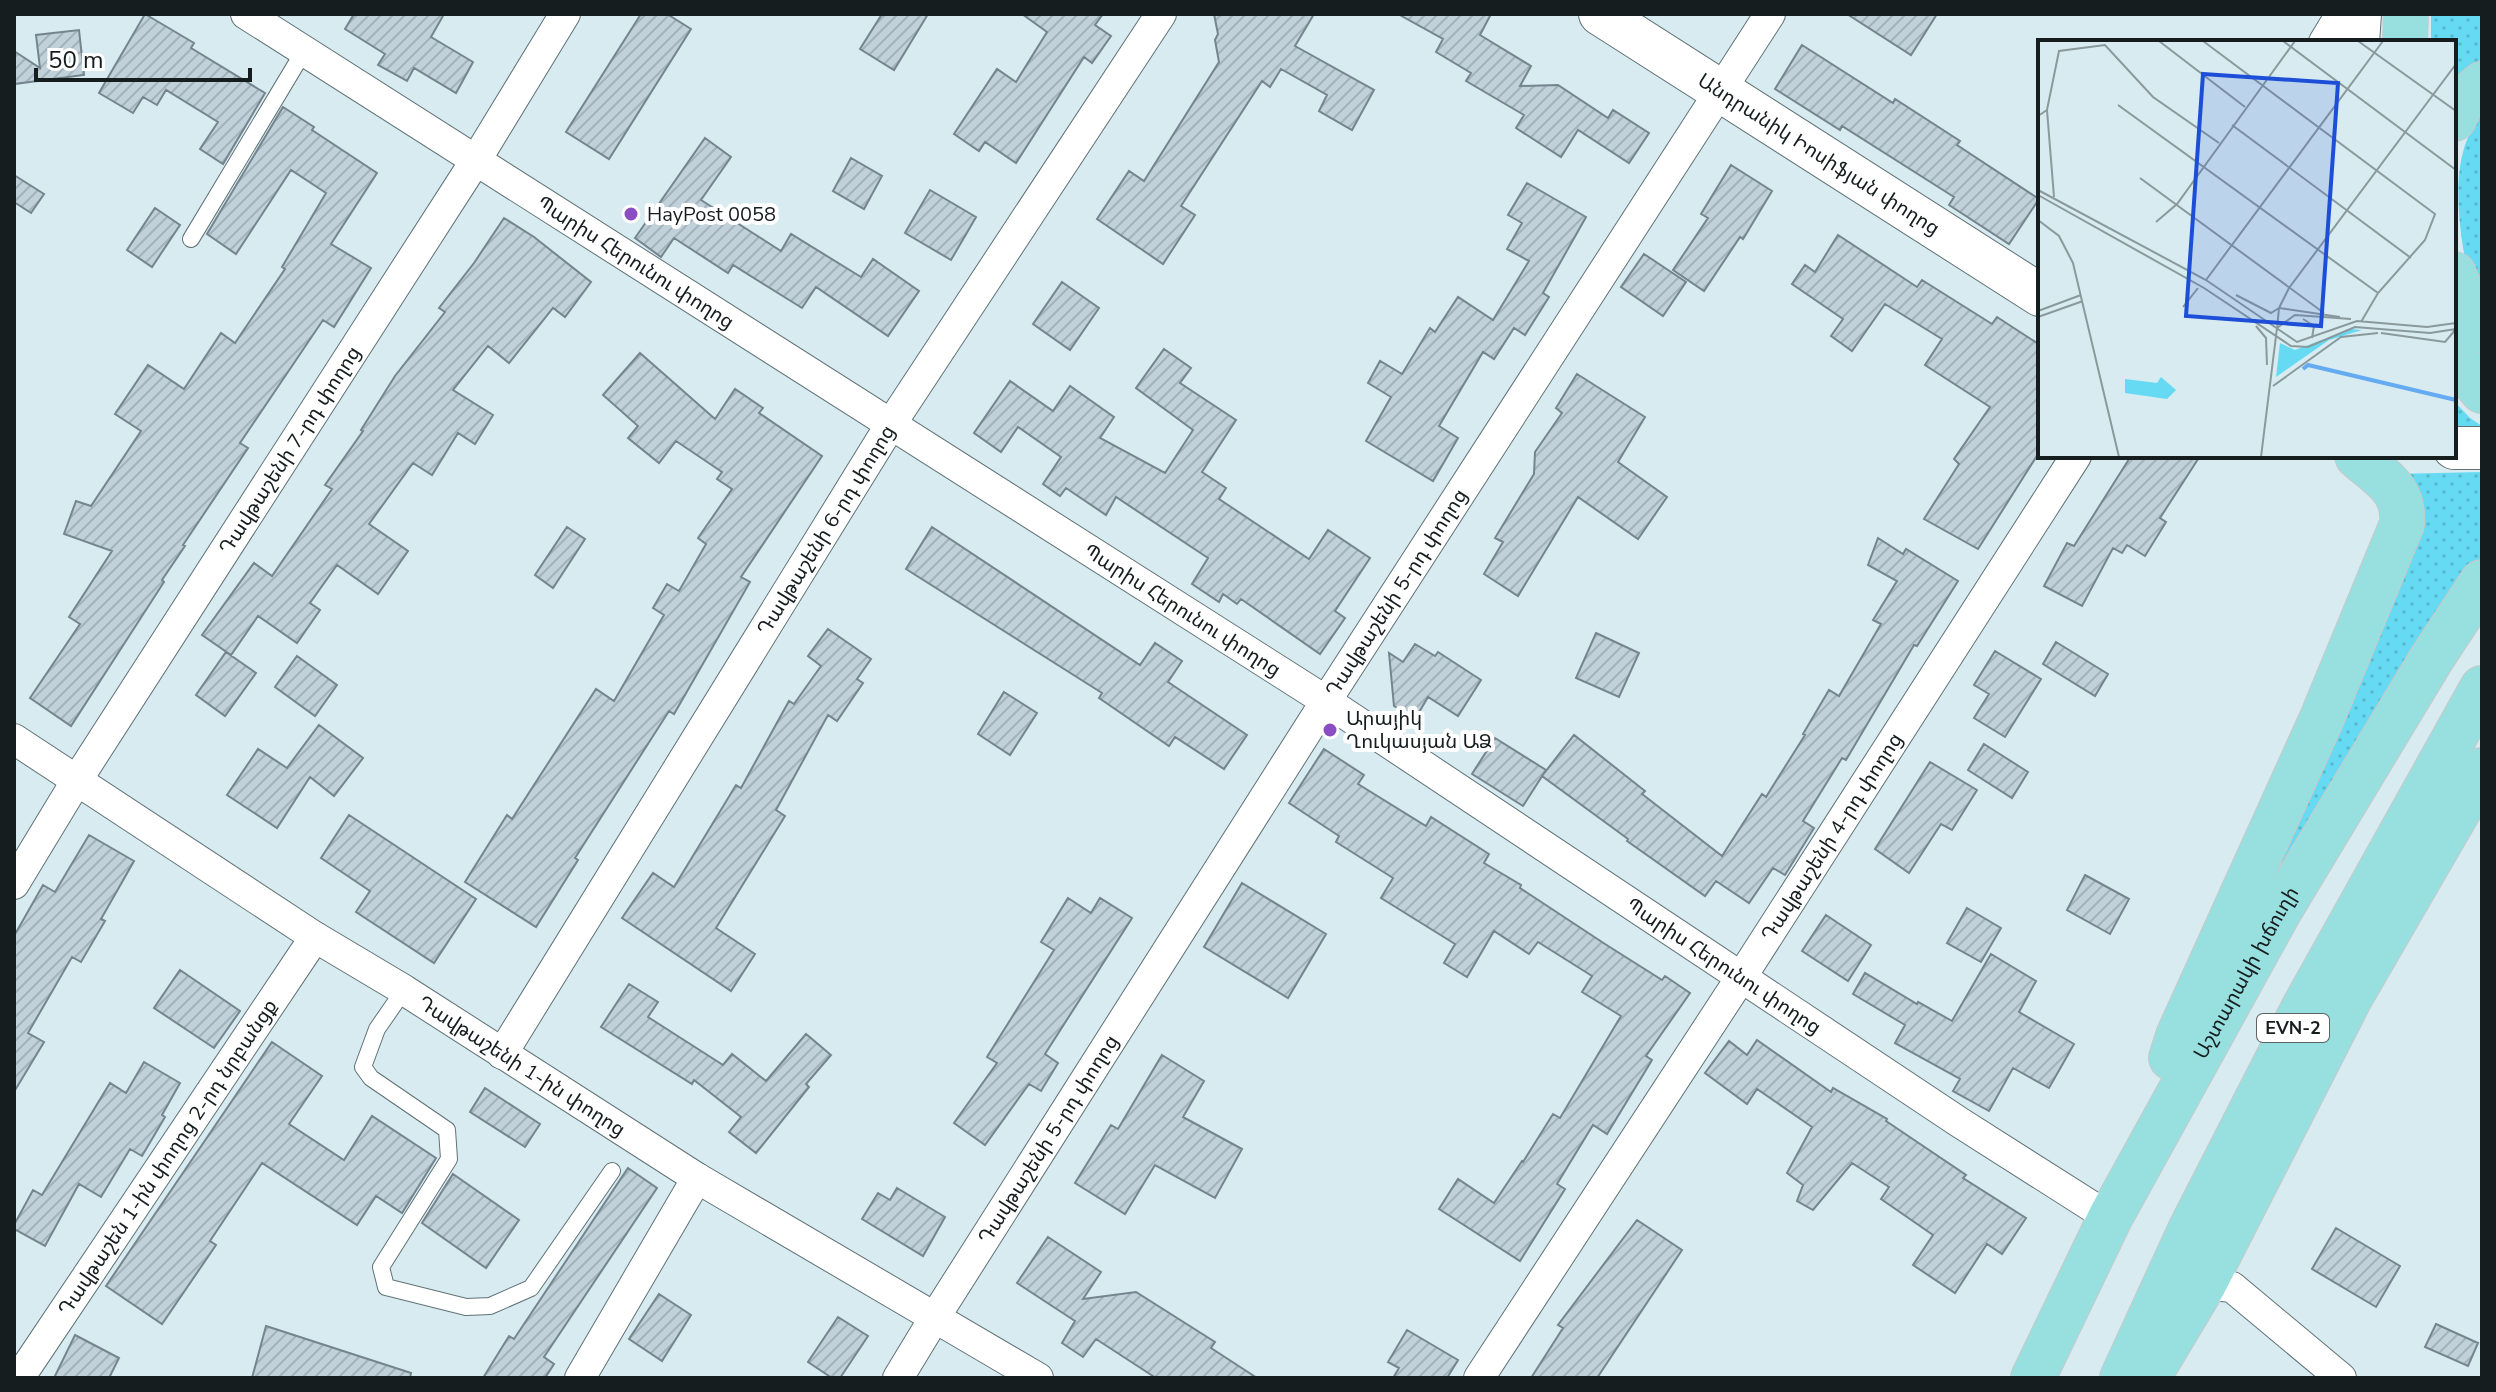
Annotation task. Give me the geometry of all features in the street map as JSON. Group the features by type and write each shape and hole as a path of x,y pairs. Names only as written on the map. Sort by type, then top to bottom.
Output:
{"main road":[{"path":"2405,40 2406,14"},
{"path":"2456,115 2463,100 2482,84"},
{"path":"2456,279 2471,317 2482,330"},
{"path":"2456,359 2482,391"},
{"path":"2120,1200 2178,1036 2322,718 2402,524 2403,507 2396,491 2359,458"},
{"name":"Աշտարակի խճուղի","path":"2033,1378 2120,1200 2280,910 2432,658 2482,582"},
{"name":"EVN-2","path":"2122,1378 2190,1230 2304,1007 2482,688"},
{"path":"2148,1378 2204,1284 2350,998 2482,770"}],"street":[{"name":"Պարիս Հերունու փողոց","path":"246,14 1326,701 1959,1122 2120,1200"},
{"name":"Դավթաշենի 7-րդ փողոց","path":"14,884 77,780 476,160 565,14"},
{"name":"Դավթաշենի 6-րդ փողոց","path":"502,1054 891,424 1161,14"},
{"name":"Անդրանիկ Իոսիֆյան փողոց","path":"1600,14 2038,294"},
{"name":"Դավթաշենի 5-րդ փողոց","path":"898,1378 1326,701 1770,14"},
{"path":"2325,40 2341,14"},
{"path":"2358,40 2360,14"},
{"path":"2456,448 2482,448"},
{"name":"Դավթաշենի 4-րդ փողոց","path":"1479,1378 2075,458"},
{"name":"Դավթաշենի 1-ին փողոց","path":"14,739 315,937 404,990 697,1178 1038,1378"},
{"name":"Դավթաշեն 1-ին փողոց 2-րդ նրբանցք","path":"19,1378 315,937"},
{"path":"580,1378 697,1178"},
{"path":"2204,1284 2232,1287 2341,1378"}],"lane":[{"path":"191,239 304,51"},
{"path":"404,990 377,1029 363,1067 371,1078 447,1130 449,1159 381,1267 386,1287 466,1307 490,1306 531,1288 612,1171"}],"shaded area":[{"path":"2431,14 2482,14 2482,59 2456,83 2456,40 2431,40"},
{"path":"2482,115 2482,306 2465,260 2458,200 2465,145"},
{"path":"2456,403 2482,426 2482,436 2456,437"},
{"path":"2482,472 2482,558 2217,984 2399,568 2394,474"}],"building":[{"path":"145,14 194,43 191,48 265,93 223,164 200,149 218,122 166,90 157,105 143,97 133,113 99,93"},
{"path":"354,14 444,14 431,37 473,62 456,93 414,68 407,81 378,65 385,54 345,29"},
{"path":"641,14 667,14 691,29 609,159 566,132"},
{"path":"882,14 928,14 894,70 860,49"},
{"path":"1022,14 1103,14 1095,25 1111,36 1092,63 1084,57 1016,163 985,142 979,151 954,134 997,69 1016,82 1047,32"},
{"path":"1214,14 1314,14 1295,46 1374,90 1352,130 1319,111 1327,95 1281,69 1270,87 1262,81 1181,206 1195,215 1163,264 1097,219 1129,171 1144,181 1219,62"},
{"path":"1398,14 1491,14 1480,35 1531,66 1520,86 1558,85 1608,118 1613,110 1649,133 1629,163 1578,130 1561,157 1516,128 1524,115 1466,81 1471,73 1436,52 1443,39"},
{"path":"1847,14 1937,14 1911,55"},
{"path":"79,30 84,75 14,84 14,51 40,68 36,35"},
{"path":"1802,45 1960,141 1957,145 2038,200 2009,244 1949,205 1954,197 1842,126 1840,130 1775,89"},
{"path":"283,107 377,173 331,244 371,268 334,327 323,320 240,443 248,448 183,545 162,580 164,582 71,726 30,698 80,624 69,617 112,551 64,534 76,501 91,506 141,431 115,414 148,365 184,389 221,333 235,343 285,269 282,267 326,193 291,170 236,254 207,234"},
{"path":"705,138 731,157 701,200 781,251 791,234 861,277 873,259 919,291 888,336 816,287 802,308 733,265 728,273 674,238 661,257 635,238"},
{"path":"851,158 882,176 864,209 833,191"},
{"path":"1731,165 1772,191 1743,239 1740,237 1704,291 1673,270 1708,218 1701,214"},
{"path":"14,175 44,194 31,213 14,202"},
{"path":"1527,183 1586,217 1543,293 1549,297 1525,335 1514,328 1494,359 1483,352 1439,426 1458,438 1433,481 1366,441 1391,397 1368,383 1380,361 1402,374 1430,328 1435,332 1458,297 1493,320 1529,261 1507,249 1522,223 1508,215"},
{"path":"930,190 976,217 951,260 905,233"},
{"path":"155,208 180,225 152,267 127,250"},
{"path":"504,218 534,237 591,282 565,317 553,308 509,363 488,346 453,390 493,415 475,444 458,433 432,475 413,463 369,524 408,551 378,594 337,565 310,603 320,610 297,643 258,616 231,655 202,635 254,563 272,576 332,489 325,485 363,431 395,376 445,312 439,308"},
{"path":"1838,235 1917,287 1922,280 1992,324 1997,317 2038,344 2038,454 1978,549 1924,519 1959,464 1954,459 1990,407 1925,365 1942,339 1885,304 1852,351 1831,336 1843,319 1792,284 1805,265 1815,272"},
{"path":"1644,254 1686,282 1663,316 1621,287"},
{"path":"1062,282 1099,308 1070,350 1033,324"},
{"path":"1164,349 1191,368 1180,383 1236,420 1202,472 1226,488 1219,499 1309,559 1328,530 1370,558 1335,611 1345,618 1320,654 1241,599 1237,604 1223,594 1219,602 1192,584 1208,558 1116,497 1106,515 1066,488 1060,496 1043,484 1061,457 1018,427 1001,452 974,433 1010,381 1053,411 1070,386 1114,417 1100,438 1165,473 1193,430 1136,388"},
{"path":"640,353 715,419 735,389 763,408 759,413 822,456 741,577 750,582 674,714 669,711 575,858 578,860 536,927 465,882 507,815 512,819 596,689 614,701 664,615 653,608 667,584 679,591 706,544 698,538 732,489 717,479 722,472 676,441 659,463 628,438 638,426 603,395"},
{"path":"1577,374 1645,417 1618,462 1667,497 1638,539 1578,497 1518,596 1484,574 1503,542 1495,538 1534,474 1535,452 1562,413 1556,408"},
{"path":"2130,458 2199,458 2160,518 2166,522 2145,556 2127,545 2122,553 2113,548 2082,606 2044,586 2067,543 2074,546"},
{"path":"567,527 585,539 553,588 535,575"},
{"path":"932,527 1140,665 1155,643 1182,661 1168,682 1247,735 1224,769 1175,737 1169,746 1099,698 1102,693 906,569"},
{"path":"1878,538 1903,554 1906,549 1958,581 1917,646 1914,645 1846,760 1842,758 1803,821 1814,828 1785,875 1773,868 1749,903 1716,881 1705,896 1542,776 1574,735 1645,791 1642,794 1722,856 1762,794 1766,797 1829,690 1839,696 1881,624 1873,620 1897,581 1868,565"},
{"path":"828,629 871,659 857,679 863,683 837,721 828,715 776,810 785,816 716,928 755,954 731,991 622,918 653,873 674,887 736,785 741,788 789,701 794,704 821,666 808,656"},
{"path":"1596,633 1639,653 1619,697 1576,678"},
{"path":"2056,642 2108,674 2095,696 2043,664"},
{"path":"1415,644 1435,656 1438,652 1481,680 1458,716 1428,697 1415,719 1394,706 1389,653 1403,662"},
{"path":"1995,651 2041,679 2005,737 1974,718 1989,694 1974,685"},
{"path":"226,652 256,673 225,716 196,695"},
{"path":"297,656 337,685 315,716 275,687"},
{"path":"1004,692 1037,713 1010,755 978,734"},
{"path":"319,725 363,758 334,796 310,777 277,828 227,795 258,749 287,768"},
{"path":"1495,738 1546,770 1523,806 1472,774"},
{"path":"1984,744 2028,772 2012,798 1968,770"},
{"path":"1324,749 1364,775 1358,784 1426,826 1431,817 1489,854 1484,863 1521,885 1520,888 1662,980 1665,976 1690,993 1646,1056 1652,1060 1607,1134 1593,1125 1557,1184 1565,1189 1520,1261 1439,1209 1458,1179 1494,1203 1553,1114 1560,1118 1621,1016 1582,992 1592,976 1538,942 1529,954 1494,931 1467,977 1444,963 1455,944 1381,898 1393,878 1336,842 1339,836 1289,803"},
{"path":"1930,762 1977,790 1952,830 1941,824 1909,873 1875,849"},
{"path":"349,815 476,899 434,963 356,912 370,891 321,858"},
{"path":"89,835 134,861 81,962 72,957 28,1033 44,1042 14,1092 14,936 43,885 55,892"},
{"path":"2085,875 2129,899 2110,934 2067,910"},
{"path":"1242,883 1326,934 1288,998 1204,947"},
{"path":"1068,898 1091,913 1100,898 1132,918 1045,1054 1058,1063 1041,1091 1029,1084 985,1145 954,1123 997,1063 987,1057 1054,950 1041,942"},
{"path":"1967,908 2001,928 1981,962 1947,943"},
{"path":"1826,915 1871,945 1848,981 1802,951"},
{"path":"1991,954 2036,981 2019,1012 2074,1044 2049,1088 2013,1068 1989,1111 1953,1091 1960,1079 1895,1043 1905,1025 1853,994 1865,973 1952,1021"},
{"path":"180,970 240,1011 214,1048 154,1008"},
{"path":"629,984 658,1002 648,1017 723,1065 732,1054 766,1081 806,1034 831,1055 756,1153 729,1132 741,1117 694,1080 692,1084 601,1027"},
{"path":"1757,1040 1831,1092 1833,1088 1887,1119 1966,1175 1963,1178 2026,1218 2002,1254 1987,1244 1955,1293 1913,1265 1933,1235 1881,1199 1889,1187 1852,1163 1813,1210 1797,1201 1803,1185 1787,1173 1812,1127 1757,1089 1747,1104 1705,1073 1729,1041 1747,1055"},
{"path":"272,1042 322,1076 289,1124 344,1160 372,1116 436,1158 402,1213 376,1196 357,1225 262,1163 210,1241 216,1245 162,1324 106,1286"},
{"path":"1162,1055 1204,1081 1183,1117 1242,1149 1215,1198 1155,1165 1125,1214 1075,1183 1111,1125 1118,1129"},
{"path":"144,1062 180,1083 142,1156 130,1149 101,1197 79,1184 45,1246 14,1229 33,1190 42,1195 110,1083 126,1093"},
{"path":"485,1088 540,1124 525,1147 470,1112"},
{"path":"628,1168 657,1188 544,1357 554,1364 545,1378 483,1378 509,1336 514,1339"},
{"path":"453,1174 519,1220 486,1268 422,1223"},
{"path":"897,1188 945,1217 923,1256 862,1219 878,1193 890,1200"},
{"path":"1637,1220 1682,1250 1597,1378 1531,1378 1563,1328 1558,1325"},
{"path":"2336,1228 2400,1266 2376,1307 2312,1269"},
{"path":"1048,1237 1101,1272 1083,1299 1136,1292 1215,1342 1211,1348 1257,1378 1156,1378 1096,1339 1083,1357 1062,1343 1075,1321 1017,1283"},
{"path":"659,1294 691,1315 662,1361 629,1339"},
{"path":"838,1317 868,1336 840,1378 832,1378 808,1362"},
{"path":"2436,1324 2478,1343 2468,1366 2425,1347"},
{"path":"266,1326 411,1373 410,1378 252,1378"},
{"path":"1407,1330 1458,1360 1447,1378 1393,1378 1399,1368 1388,1362"},
{"path":"75,1335 119,1358 109,1378 54,1378"}],"place":[{"name":"HayPost 0058","path":"631,214"},
{"name":"Արայիկ Ղուկասյան ԱՁ","path":"1330,730"}]}
